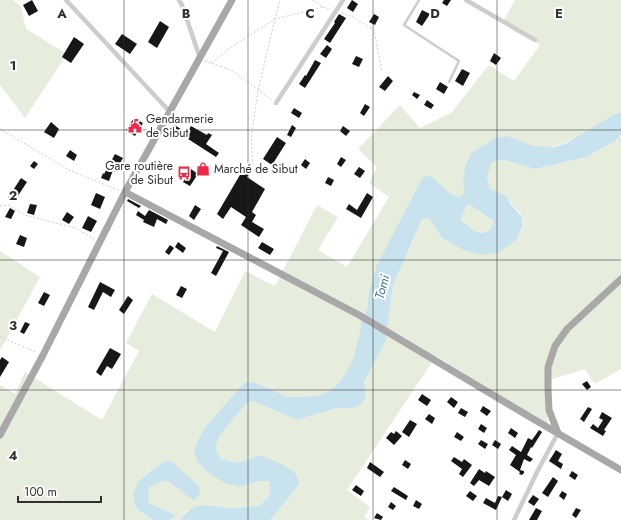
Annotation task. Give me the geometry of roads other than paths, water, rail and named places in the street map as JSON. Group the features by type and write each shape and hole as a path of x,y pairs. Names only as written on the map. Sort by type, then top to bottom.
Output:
{"main road":[{"path":"0,435 43,355 125,192 232,0"},
{"path":"125,192 359,315 621,470"},
{"path":"558,433 549,410 548,389 548,367 555,346 567,329 621,279"}],"street":[{"path":"66,0 170,112"},
{"path":"179,0 182,4 200,59"},
{"path":"276,103 343,0"},
{"path":"466,0 535,40"},
{"path":"514,520 558,433"}],"lane":[{"path":"419,0 404,25 459,60 449,82"}],"water":[{"name":"Tomi","path":"621,112 621,135 615,141 586,157 535,169 504,160 492,162 487,177 490,189 507,196 510,203 522,217 523,226 517,239 500,252 482,255 463,250 442,238 429,218 422,219 393,285 386,340 364,382 366,396 362,403 353,408 337,408 297,420 253,401 245,405 219,436 215,448 221,459 238,463 260,455 282,464 295,473 300,484 270,520 180,520 192,508 198,506 204,505 234,508 259,506 270,495 269,481 260,481 240,487 226,483 211,475 197,461 194,451 198,440 207,425 244,383 254,382 288,397 318,396 331,390 341,380 353,359 361,322 367,309 369,292 377,265 423,177 431,176 447,191 459,198 464,193 463,183 465,167 471,153 496,138 509,136 533,146 554,147 567,143 613,115","holes":["469,204 494,221 490,230 483,233 474,231 461,220 464,210"]},
{"path":"171,461 199,486 200,494 194,501 168,481 163,481 150,487 148,494 149,503 176,515 170,520 154,520 139,511 135,505 133,493 139,481 163,462"}],"place":[{"name":"Gendarmerie de Sibut","path":"135,126"},
{"name":"Marché de Sibut","path":"203,169"},
{"name":"Gare routière de Sibut","path":"184,173"}]}
